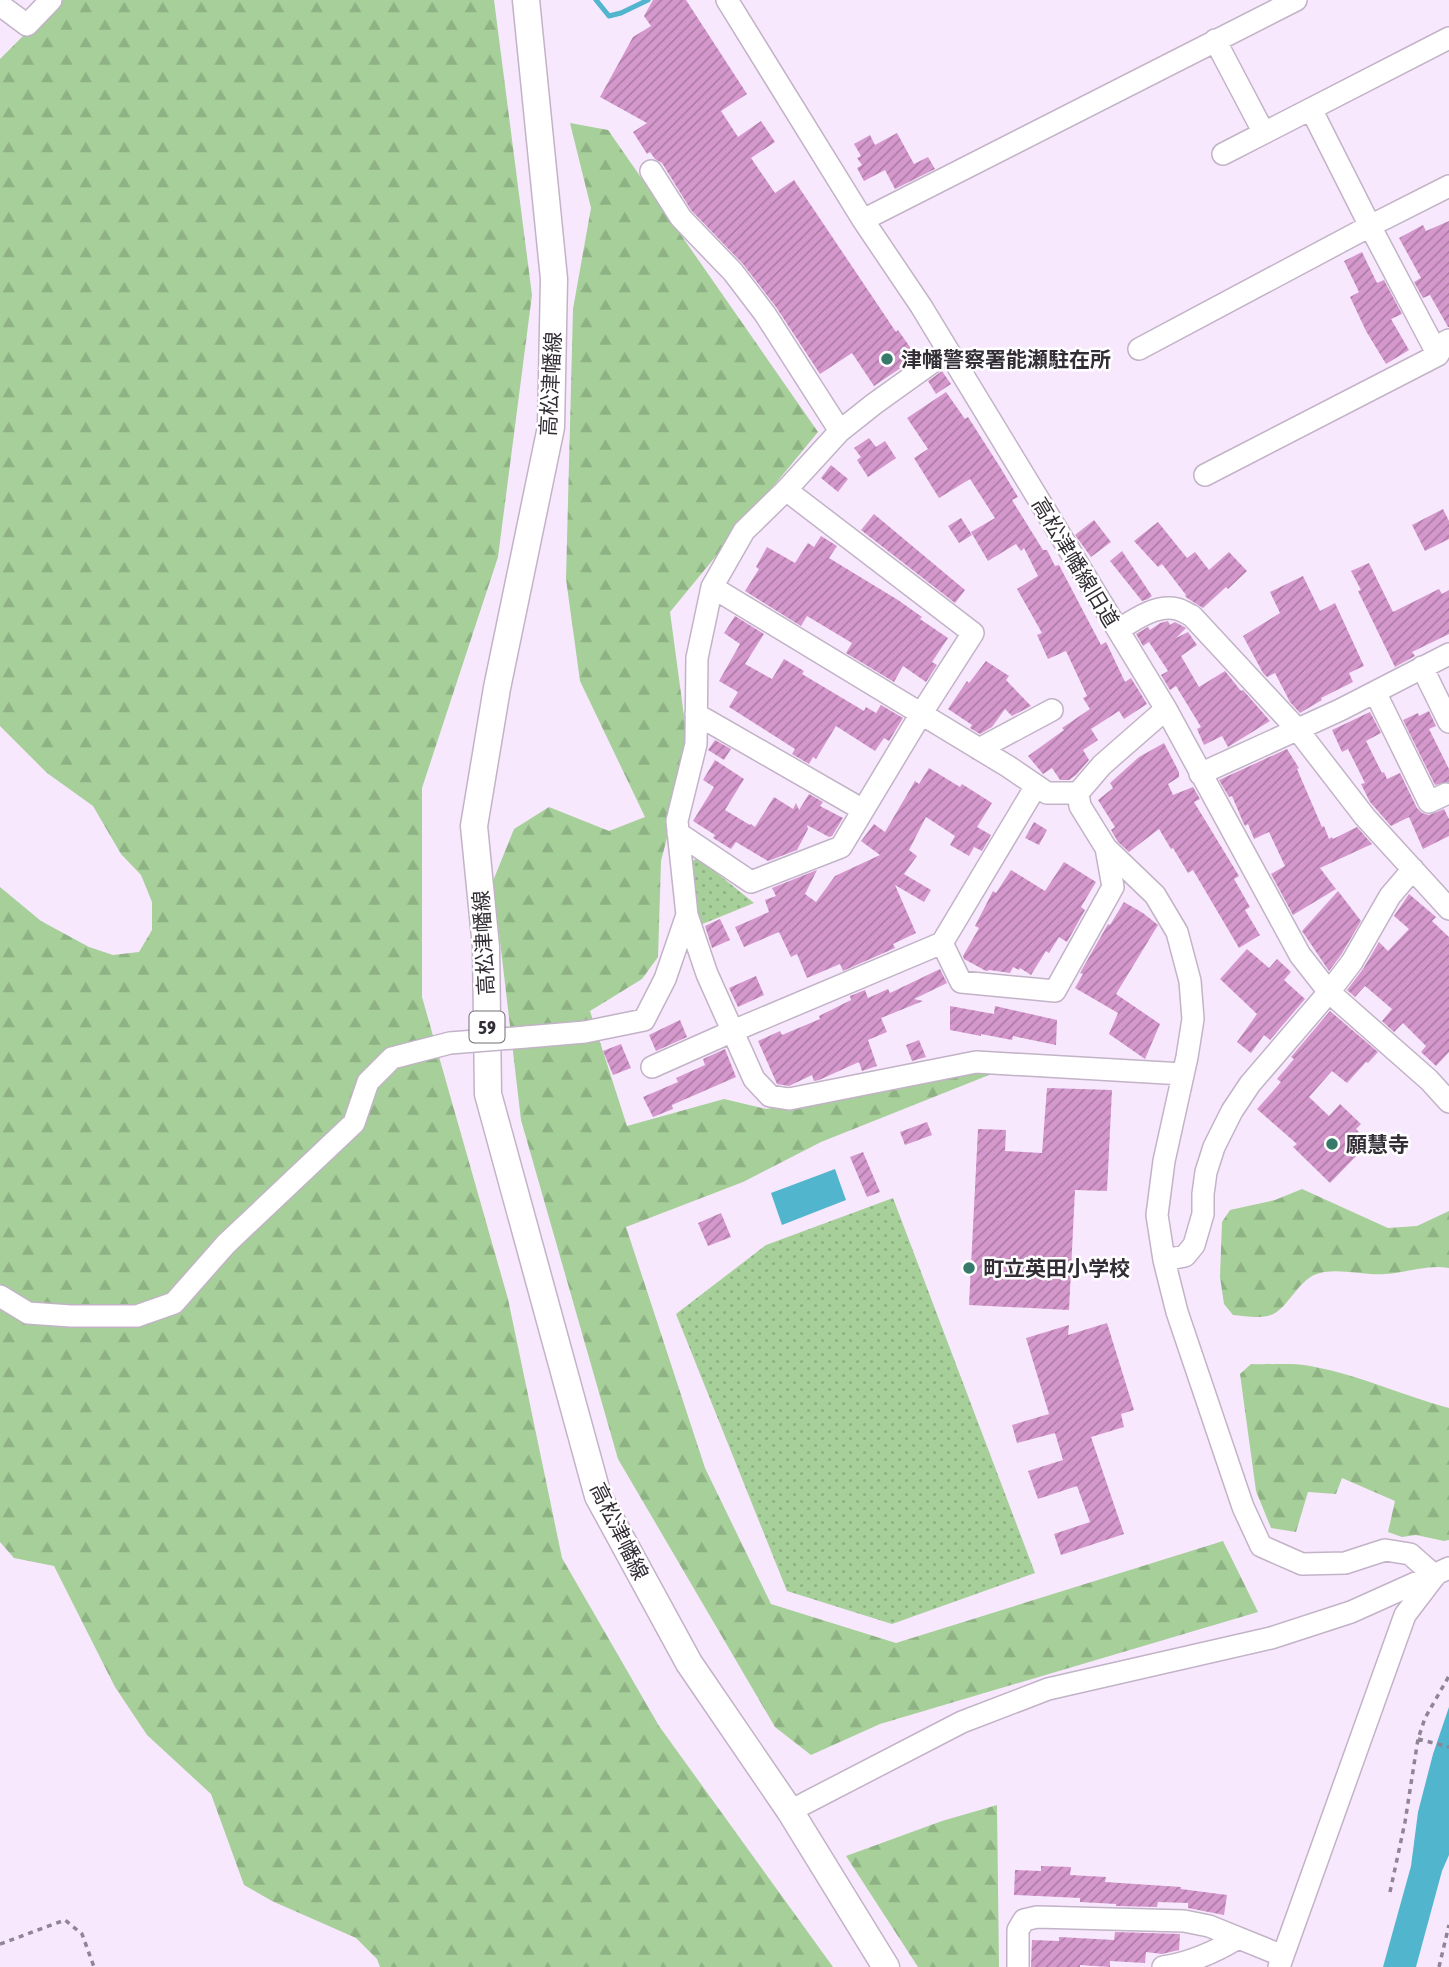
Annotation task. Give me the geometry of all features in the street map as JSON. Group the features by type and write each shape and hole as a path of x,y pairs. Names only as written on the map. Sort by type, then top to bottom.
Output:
{"main road":[{"name":"高松津幡線","path":"526,0 554,279 551,427 497,688 474,826 486,947 488,1094 598,1496 689,1663 790,1811 886,1967"}],"street":[{"path":"0,5 27,26 51,0"},
{"name":"高松津幡線旧道","path":"727,0 863,220 921,306 1166,709 1300,955 1329,992 1429,1080 1449,1102"},
{"path":"863,220 1296,0"},
{"path":"1223,154 1449,38"},
{"path":"1215,40 1264,133"},
{"path":"1205,475 1443,347 1370,226 1311,109"},
{"path":"651,171 681,218 733,272 765,314 840,430"},
{"path":"1139,349 1449,186"},
{"path":"948,352 840,430 786,490 744,531 712,587 697,658 696,744 677,821 687,915 708,974 754,1079 770,1096 789,1100 975,1062 1183,1074"},
{"path":"678,833 751,882 841,847 921,713 973,634 786,490"},
{"path":"712,587 921,713 1047,793 1078,793"},
{"path":"1118,630 1143,615 1161,609 1177,608 1192,616 1297,729 1366,817 1449,909"},
{"path":"1200,774 1375,692 1449,654"},
{"path":"1422,667 1449,722"},
{"path":"1375,692 1429,802 1447,794"},
{"path":"1166,709 1102,765 1078,793 1080,806 1106,848 1155,895 1177,932 1190,981 1193,1019 1164,1161 1157,1215 1164,1260 1177,1312 1242,1507 1261,1546 1302,1564 1345,1563 1385,1550 1410,1555 1442,1572"},
{"path":"979,749 1052,710"},
{"path":"696,714 863,810"},
{"path":"652,1067 942,943 1036,786"},
{"path":"942,943 961,982 1055,991 1113,887 1106,848"},
{"path":"1164,1260 1185,1256 1194,1245 1203,1214 1206,1172 1214,1147 1250,1084 1352,962 1390,897 1412,869"},
{"path":"0,1296 27,1313 71,1316 137,1316 174,1303 226,1244 354,1123 368,1082 392,1058 450,1043 585,1032 644,1020 665,979 687,915"},
{"path":"790,1811 962,1722 1048,1689 1271,1638 1351,1612 1442,1572"},
{"path":"1018,1967 1018,1930 1024,1920 1037,1917 1184,1921 1209,1926 1238,1938 1281,1962 1405,1615 1442,1572"},
{"path":"1163,1967 1177,1965 1218,1950 1238,1938"}],"path":[{"path":"1390,1892 1424,1718 1449,1676"},
{"path":"1419,1739 1449,1747"},
{"path":"0,1944 65,1920 82,1934 94,1967"},
{"path":"1439,1967 1449,1926"}],"green space":[{"path":"59,0 494,0 532,295 498,557 422,788 422,997 508,1299 562,1558 659,1726 833,1967 380,1967 377,1959 356,1938 272,1901 244,1885 211,1794 147,1735 115,1687 54,1566 14,1558 0,1542 0,887 41,921 89,947 113,955 139,952 152,930 152,902 141,875 121,854 93,806 47,773 0,726 0,59"},
{"path":"570,123 608,130 818,432 670,612 689,753 661,861 658,957 642,979 590,1011 627,1126 724,1099 766,1109 974,1069 994,1073 821,1142 743,1182 626,1227 705,1468 771,1604 896,1643 1223,1541 1258,1612 880,1724 811,1755 775,1727 618,1459 521,1120 493,881 514,829 549,807 609,831 645,817 580,681 566,579 573,309 591,208"},
{"path":"698,858 754,903 700,925 688,863"},
{"path":"1302,1189 1388,1228 1417,1226 1449,1211 1449,1268 1433,1267 1385,1274 1322,1272 1302,1284 1277,1312 1271,1315 1233,1315 1224,1304 1220,1277 1222,1222 1230,1210 1275,1200"},
{"path":"893,1198 1035,1573 892,1624 787,1591 676,1314 766,1245"},
{"path":"1251,1364 1307,1365 1449,1408 1449,1540 1416,1535 1402,1537 1388,1532 1395,1501 1342,1478 1336,1494 1308,1492 1296,1532 1271,1528 1256,1491 1240,1374"},
{"path":"997,1805 999,1967 918,1967 846,1856 942,1821"}],"water":[{"path":"835,1169 846,1200 782,1225 771,1193"},
{"path":"1449,1707 1449,1855 1442,1871 1416,1967 1383,1967 1411,1866 1418,1812"}],"building":[{"path":"653,0 686,0 747,94 721,111 738,137 761,121 775,142 751,158 775,193 794,180 896,332 898,330 917,357 874,386 852,353 820,374 776,307 743,264 691,210 662,163 650,152 647,154 633,132 647,123 600,97 633,37 651,26 644,16"},
{"path":"897,133 914,164 928,157 935,169 895,189 885,170 864,181 857,168 862,165 857,158 861,156 854,144 870,135 875,145"},
{"path":"1449,221 1448,327 1430,295 1423,298 1414,282 1421,278 1399,238 1423,225 1426,231"},
{"path":"1362,252 1377,283 1384,280 1402,314 1391,319 1409,350 1386,364 1350,297 1359,292 1344,261"},
{"path":"942,371 951,384 936,394 928,381"},
{"path":"946,392 965,419 968,417 1000,467 1018,497 1012,500 1043,550 1047,550 1055,566 1059,565 1101,645 1106,642 1125,682 1131,678 1147,704 1124,719 1119,711 1091,729 1098,740 1083,750 1089,760 1069,780 1060,780 1052,768 1043,774 1028,756 1090,709 1083,698 1087,696 1066,651 1048,659 1037,635 1042,633 1017,589 1038,576 1024,548 1021,551 1016,544 988,561 971,532 995,518 970,479 939,498 914,458 928,449 907,418"},
{"path":"869,438 876,447 885,441 896,458 868,477 857,460 861,457 854,448"},
{"path":"831,465 848,479 838,492 821,478"},
{"path":"1443,509 1449,521 1449,539 1425,551 1412,525"},
{"path":"874,514 965,590 955,603 861,530"},
{"path":"961,518 972,535 959,543 948,526"},
{"path":"1094,520 1111,542 1091,557 1075,535"},
{"path":"1158,522 1187,558 1195,552 1209,570 1229,552 1247,571 1203,608 1187,598 1162,564 1158,567 1134,541"},
{"path":"821,536 837,546 829,558 898,600 948,638 932,662 937,665 926,682 903,666 894,682 846,653 852,643 807,616 801,626 745,591 759,569 756,567 767,547 795,563 808,543 814,547"},
{"path":"1122,551 1152,596 1148,599 1142,601 1110,561"},
{"path":"1369,563 1393,612 1439,589 1442,594 1449,590 1449,634 1412,652 1415,656 1395,667 1351,571"},
{"path":"1303,576 1320,611 1335,603 1364,666 1349,673 1353,682 1321,698 1322,700 1300,713 1290,702 1275,673 1267,677 1263,673 1243,636 1280,613 1270,592"},
{"path":"735,616 764,634 745,664 772,679 784,659 804,671 802,674 864,711 866,707 876,713 881,705 903,718 889,741 884,738 875,751 836,726 816,759 813,757 809,764 792,754 795,749 729,707 738,692 719,681 740,644 724,633"},
{"path":"1168,621 1170,625 1175,622 1186,628 1176,638 1188,632 1197,645 1181,656 1199,687 1225,671 1270,721 1228,747 1222,736 1204,745 1197,729 1201,727 1176,686 1170,690 1161,675 1168,671 1149,642 1143,646 1136,634"},
{"path":"986,661 1009,676 1006,680 1031,706 1012,716 1005,709 992,727 980,734 970,728 972,725 948,709 967,681 969,683"},
{"path":"1429,711 1436,726 1429,729 1449,769 1449,782 1435,785 1403,720"},
{"path":"1370,712 1381,733 1366,741 1382,773 1384,772 1387,779 1400,773 1422,813 1429,815 1444,809 1449,819 1449,836 1423,849 1409,817 1391,826 1370,802 1361,784 1365,783 1348,749 1342,752 1332,730"},
{"path":"715,740 731,749 724,760 708,750"},
{"path":"1164,743 1179,772 1179,777 1168,784 1173,795 1193,787 1200,799 1194,802 1239,876 1234,879 1250,907 1245,910 1260,935 1239,948 1193,870 1188,873 1159,829 1129,852 1118,842 1111,830 1115,827 1098,800 1113,788 1110,783 1139,757"},
{"path":"1287,749 1299,768 1297,769 1329,839 1357,827 1372,844 1320,868 1336,889 1293,915 1271,874 1285,866 1269,832 1254,839 1232,796 1229,797 1219,780"},
{"path":"715,760 744,779 725,810 750,825 755,827 774,797 793,809 796,803 799,810 809,794 823,802 820,806 843,818 829,837 807,825 808,829 797,850 768,861 736,842 731,849 693,821 714,787 703,780"},
{"path":"929,768 992,803 977,827 991,835 982,851 974,847 969,856 950,845 955,836 926,817 909,850 917,856 904,874 931,890 924,902 895,885 916,933 893,944 895,948 843,971 840,964 807,978 797,954 791,957 779,932 744,947 735,927 769,912 765,900 776,896 772,888 817,870 805,894 816,902 835,876 880,855 861,841 874,824 885,832 915,781 919,784"},
{"path":"1034,822 1047,830 1039,845 1025,838"},
{"path":"1064,862 1096,882 1081,907 1085,910 1067,942 1059,937 1049,953 1046,951 1031,975 1013,967 1010,973 986,971 964,959 963,956 979,928 975,926 993,891 996,893 1011,870 1045,891"},
{"path":"1338,891 1361,921 1329,971 1302,931"},
{"path":"1409,894 1436,917 1432,921 1449,937 1449,1052 1436,1066 1421,1052 1426,1046 1403,1023 1394,1032 1382,1021 1392,1009 1365,986 1355,997 1347,990 1379,942 1388,951 1409,929 1394,916"},
{"path":"1124,902 1158,925 1116,994 1160,1024 1145,1059 1109,1034 1118,1013 1075,988 1083,974 1080,973"},
{"path":"720,919 730,940 712,948 705,926"},
{"path":"1247,949 1269,968 1277,959 1291,972 1284,980 1305,999 1270,1040 1264,1035 1251,1053 1237,1042 1257,1014 1220,979"},
{"path":"940,969 947,983 914,999 923,1001 881,1018 887,1032 868,1040 877,1066 862,1071 859,1062 819,1080 814,1081 812,1075 789,1086 777,1084 758,1041 780,1031 782,1035 820,1019 819,1016 851,1000 850,996 865,990 868,998 888,989 890,993"},
{"path":"756,976 764,995 738,1007 729,988"},
{"path":"950,1006 994,1014 995,1006 1057,1020 1056,1045 1013,1036 1012,1040 950,1030"},
{"path":"1330,1011 1378,1052 1347,1083 1332,1071 1309,1097 1329,1116 1340,1104 1361,1124 1356,1129 1369,1143 1330,1183 1293,1147 1297,1144 1257,1109 1281,1082 1277,1079 1294,1059 1291,1057"},
{"path":"680,1020 687,1037 656,1051 649,1035"},
{"path":"919,1040 926,1057 912,1061 906,1045"},
{"path":"621,1044 631,1068 613,1075 603,1051"},
{"path":"725,1049 736,1077 672,1105 673,1109 653,1117 643,1097 678,1082 676,1078 705,1065 703,1059"},
{"path":"1047,1088 1112,1090 1107,1191 1075,1190 1069,1310 969,1305 978,1129 1006,1130 1005,1151 1042,1153"},
{"path":"927,1122 932,1135 905,1145 900,1132"},
{"path":"863,1152 880,1192 867,1197 850,1157"},
{"path":"721,1213 731,1237 708,1246 698,1223"},
{"path":"1107,1323 1134,1410 1121,1414 1124,1427 1091,1437 1124,1534 1061,1555 1054,1534 1090,1522 1077,1486 1038,1499 1028,1471 1063,1460 1055,1433 1017,1443 1012,1425 1049,1414 1026,1338 1069,1325 1068,1335"},
{"path":"1041,1866 1071,1867 1070,1875 1106,1877 1105,1882 1181,1887 1227,1895 1224,1915 1188,1908 1188,1903 1158,1902 1157,1907 1116,1906 1080,1902 1080,1898 1014,1895 1015,1870 1041,1871"},
{"path":"1115,1932 1180,1934 1179,1950 1162,1954 1146,1952 1145,1963 1110,1961 1110,1967 1031,1967 1032,1940 1059,1941 1059,1937 1114,1940"}],"waterway":[{"path":"596,0 609,16 648,0"}],"place":[{"name":"津幡警察署能瀬駐在所","path":"887,359"},
{"name":"願慧寺","path":"1332,1144"},
{"name":"町立英田小学校","path":"969,1268"}]}
